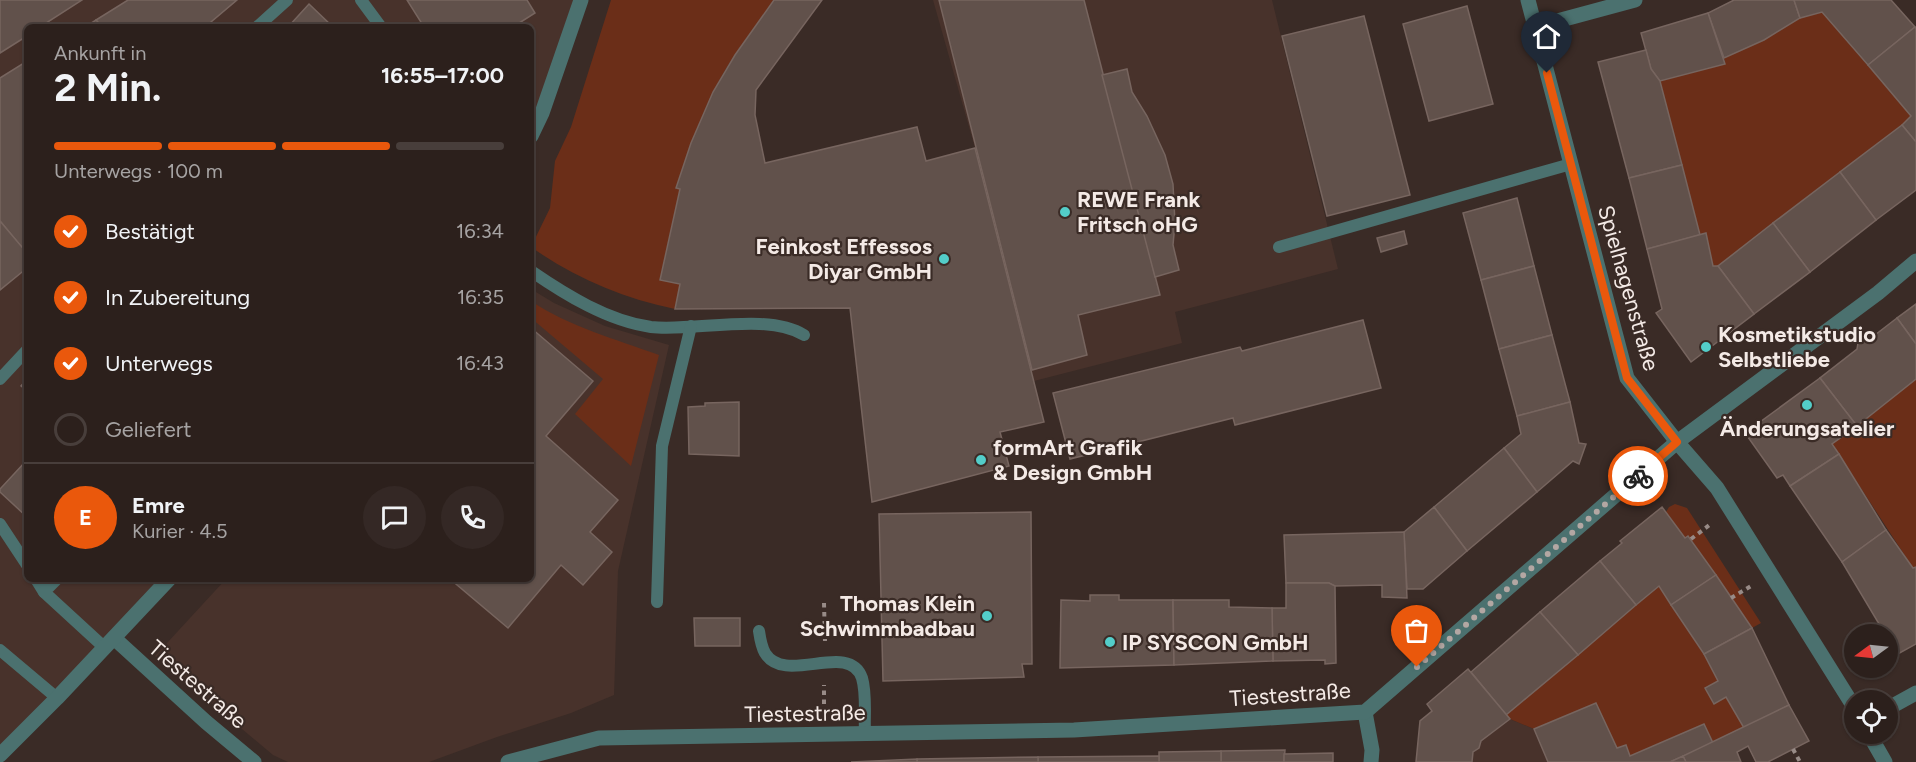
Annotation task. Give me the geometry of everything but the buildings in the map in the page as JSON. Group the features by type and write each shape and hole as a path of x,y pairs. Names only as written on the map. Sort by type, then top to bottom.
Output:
{"street":[{"path":"534,130 542,113 581,0"},
{"name":"Spielhagenstraße","path":"1528,0 1627,378 1677,442 1717,488 1844,691"},
{"path":"1535,27 1635,0"},
{"name":"Tiestestraße","path":"508,762 599,738 1074,730 1365,712 1677,442 1878,293 1916,261"},
{"path":"0,754 57,698 166,582"},
{"name":"Tiestestraße","path":"110,643 163,683 254,762"},
{"path":"1898,703 1916,693"},
{"path":"1365,712 1372,750 1371,762"},
{"path":"1875,744 1885,762"}],"lane":[{"path":"260,24 287,0"},
{"path":"361,0 379,24"},
{"path":"1279,247 1571,164"},
{"path":"534,273 571,296 612,316 651,327 765,324 794,328 804,335"},
{"path":"657,602 662,446 691,326"},
{"path":"0,379 24,353"},
{"path":"0,524 24,560"},
{"path":"38,582 44,592 110,643"},
{"path":"44,592 54,582"},
{"path":"759,631 766,655 783,666 839,662 851,664 858,670 864,692 865,734"},
{"path":"0,650 57,698"}],"path":[{"path":"1793,749 1800,762"}],"shaded area":[{"path":"0,0 581,0 534,128 534,24 24,24 24,582 166,582 0,754"},
{"path":"611,0 774,0 719,80 676,188 680,189 660,279 680,284 675,309 636,299 600,286 534,249 534,241 550,208 555,161 571,127"},
{"path":"933,0 1272,0 1338,269 1175,312 1182,343 1034,381 975,148"},
{"path":"1822,12 1911,116 1718,266 1713,266 1706,234 1700,235 1660,81 1725,64 1724,58 1764,40 1800,18"},
{"path":"534,291 554,303 605,326 669,345 618,571 614,695 571,713 429,762 288,762 273,755 155,656 223,582 534,582"},
{"path":"534,303 577,325 659,355 631,466 575,414 603,379 534,321"},
{"path":"1916,379 1916,567 1913,568 1832,444"},
{"path":"1675,504 1687,508 1761,623 1752,628 1691,539 1688,536 1685,538 1666,512"},
{"path":"1659,586 1704,654 1718,681 1706,688 1714,704 1726,697 1744,728 1713,743 1704,724 1630,756 1617,748 1596,704 1534,729 1506,715"},
{"path":"1510,719 1534,729 1548,762 1472,762 1473,752 1479,748 1481,741"}],"way so far":[{"path":"1417,667 1638,476"}],"place":[{"name":"REWE Frank Fritsch oHG","path":"1065,212"},
{"name":"Feinkost Effessos Diyar GmbH","path":"944,259"},
{"name":"Kosmetikstudio Selbstliebe","path":"1706,347"},
{"name":"Änderungsatelier","path":"1807,405"},
{"name":"formArt Grafik & Design GmbH","path":"981,460"},
{"name":"Thomas Klein Schwimmbadbau","path":"987,616"},
{"name":"IP SYSCON GmbH","path":"1110,642"}],"route":[{"path":"1547,73 1627,378 1677,442 1638,476"}]}
